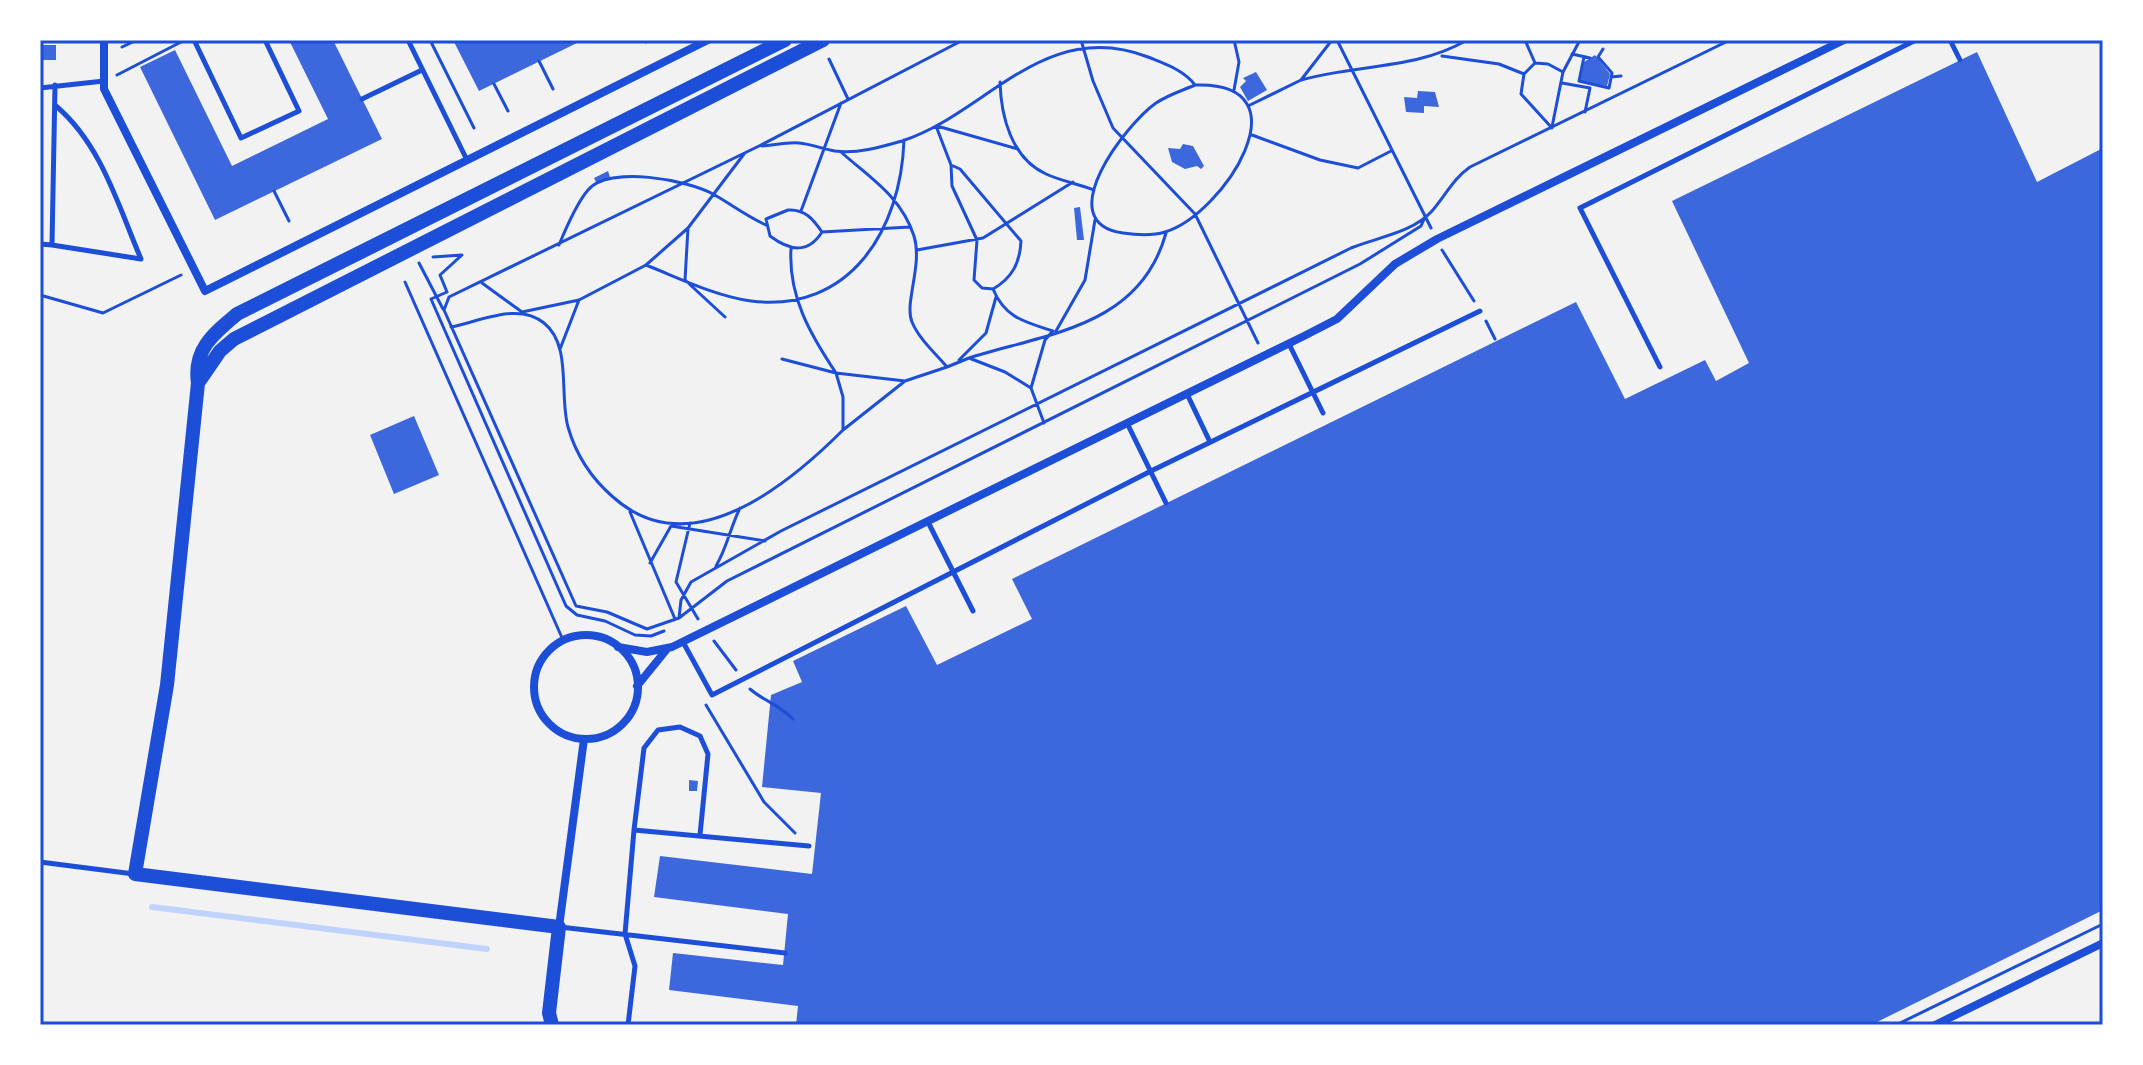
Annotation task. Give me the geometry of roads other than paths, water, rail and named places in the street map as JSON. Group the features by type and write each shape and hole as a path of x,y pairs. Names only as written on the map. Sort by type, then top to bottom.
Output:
{"street":[{"path":"104,40 104,89 205,291 708,40"},
{"path":"559,927 135,874 167,685 198,383 195,365 202,349 237,314 785,40"},
{"path":"198,383 220,351 234,339 823,40"},
{"path":"618,647 630,661 637,686 633,707 622,724 605,735 584,739 552,727 535,698 539,664 563,640 592,636 618,647 647,652 668,649 683,642 1337,319 1395,264 1437,239 1844,40"},
{"path":"637,686 668,649"},
{"path":"552,1025 549,1013 584,739"},
{"path":"1935,1025 2103,943"}],"lane":[{"path":"194,40 241,138 299,111 265,40"},
{"path":"408,40 467,161"},
{"path":"1660,367 1580,208 1916,40"},
{"path":"1950,40 1960,60"},
{"path":"362,99 422,70"},
{"path":"40,88 104,81"},
{"path":"52,245 55,85"},
{"path":"40,244 141,259 93,149 78,125 56,106"},
{"path":"683,642 712,695 1151,471 1480,311"},
{"path":"1288,344 1323,413"},
{"path":"1186,393 1210,442"},
{"path":"1127,423 1166,503"},
{"path":"927,521 973,611"},
{"path":"628,1025 635,966 625,934 634,830 644,748 658,730 680,727 700,736 708,754 700,835"},
{"path":"634,830 809,846"},
{"path":"40,862 135,874"},
{"path":"559,927 785,953"}],"waterway":[{"path":"152,907 487,949"}]}
